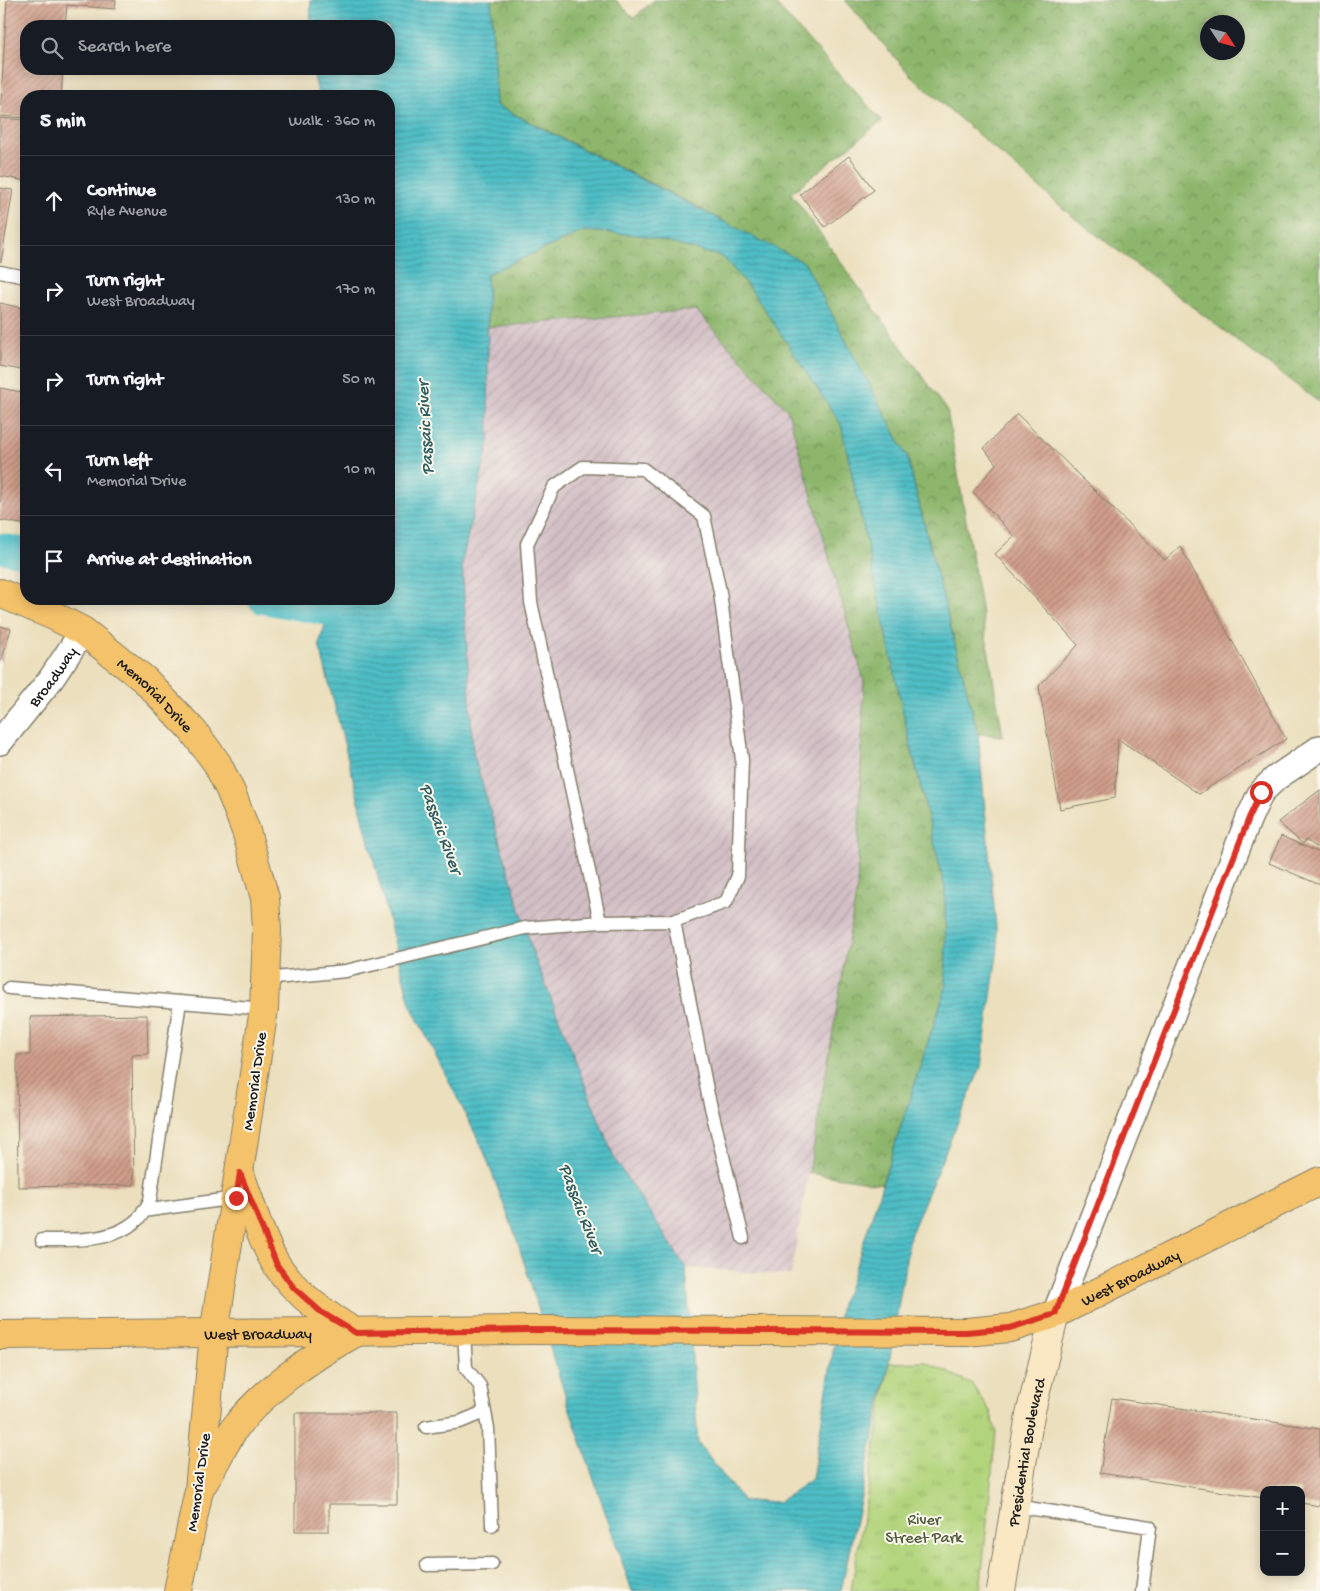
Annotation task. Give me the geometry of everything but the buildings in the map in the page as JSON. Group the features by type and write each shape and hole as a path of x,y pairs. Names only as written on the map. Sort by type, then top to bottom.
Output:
{"main road":[{"name":"Memorial Drive","path":"0,593 20,602"},
{"name":"Memorial Drive","path":"28,605 83,631 145,680 193,731 217,764 231,792 246,831 264,898 267,930 264,1009 214,1334 199,1490 178,1591"},
{"name":"West Broadway","path":"0,1335 527,1330 966,1332 1010,1328 1055,1314 1319,1185"},
{"path":"238,1186 277,1265 294,1288 321,1312 356,1333"},
{"path":"199,1490 234,1429 256,1404 320,1352 356,1333"}],"street":[{"name":"Broadway","path":"0,742 50,679 83,631"},
{"path":"1055,1314 1249,818 1261,792 1271,782 1320,748"},
{"name":"Presidential Boulevard","path":"1002,1591 1030,1415 1055,1314"}],"lane":[{"path":"0,272 20,276"},
{"path":"265,979 346,971 525,928 600,922 674,921 726,902 738,876 742,760 720,592 704,516 643,469 583,467 554,487 527,544 530,602 600,922"},
{"path":"674,921 708,1095 743,1238"},
{"path":"9,988 264,1009"},
{"path":"42,1240 85,1240 116,1233 140,1217 150,1200 180,1002"},
{"path":"143,1211 238,1186"},
{"path":"464,1331 466,1368 480,1386 488,1428 492,1525"},
{"path":"426,1427 460,1422 484,1412"},
{"path":"1015,1506 1150,1527 1142,1591"},
{"path":"427,1565 492,1564"}],"shaded area":[{"path":"696,310 788,411 864,681 857,888 791,1275 686,1268 614,1158 534,956 473,753 462,562 489,441 487,327"}],"green space":[{"path":"491,0 616,0 634,18 654,0 772,0 882,121 791,193 947,410 1003,736 978,734 907,456 702,209 496,105"},
{"path":"845,0 1320,0 1320,403 1073,217 912,77"},
{"path":"584,231 640,235 723,257 751,289 841,424 906,725 945,888 946,987 882,1184 809,1173 857,889 864,681 788,411 696,310 488,327 487,273"},
{"name":"River Street Park","path":"925,1362 971,1383 990,1411 996,1432 980,1591 851,1591 889,1363"}],"water":[{"name":"Passaic River","path":"311,0 491,0 496,105 805,263 907,456 978,734 998,948 981,1067 910,1236 889,1363 841,1591 632,1591 566,1398 517,1240 483,1149 410,1004 319,644 331,605 395,605 395,90 317,90 314,75 395,75 395,20 310,20","holes":["584,231 640,235 723,257 751,289 841,424 906,725 945,888 946,987 848,1290 841,1304 812,1479 779,1502 743,1501 698,1443 686,1268 614,1158 534,956 473,753 462,562 489,441 487,274"]}],"waterway":[{"path":"0,548 20,552"},
{"path":"296,605 329,611"}],"route":[{"path":"236,1198 240,1173 260,1227 277,1265 294,1288 321,1312 356,1333 527,1330 966,1332 1010,1328 1055,1314 1249,818 1261,792"}]}
